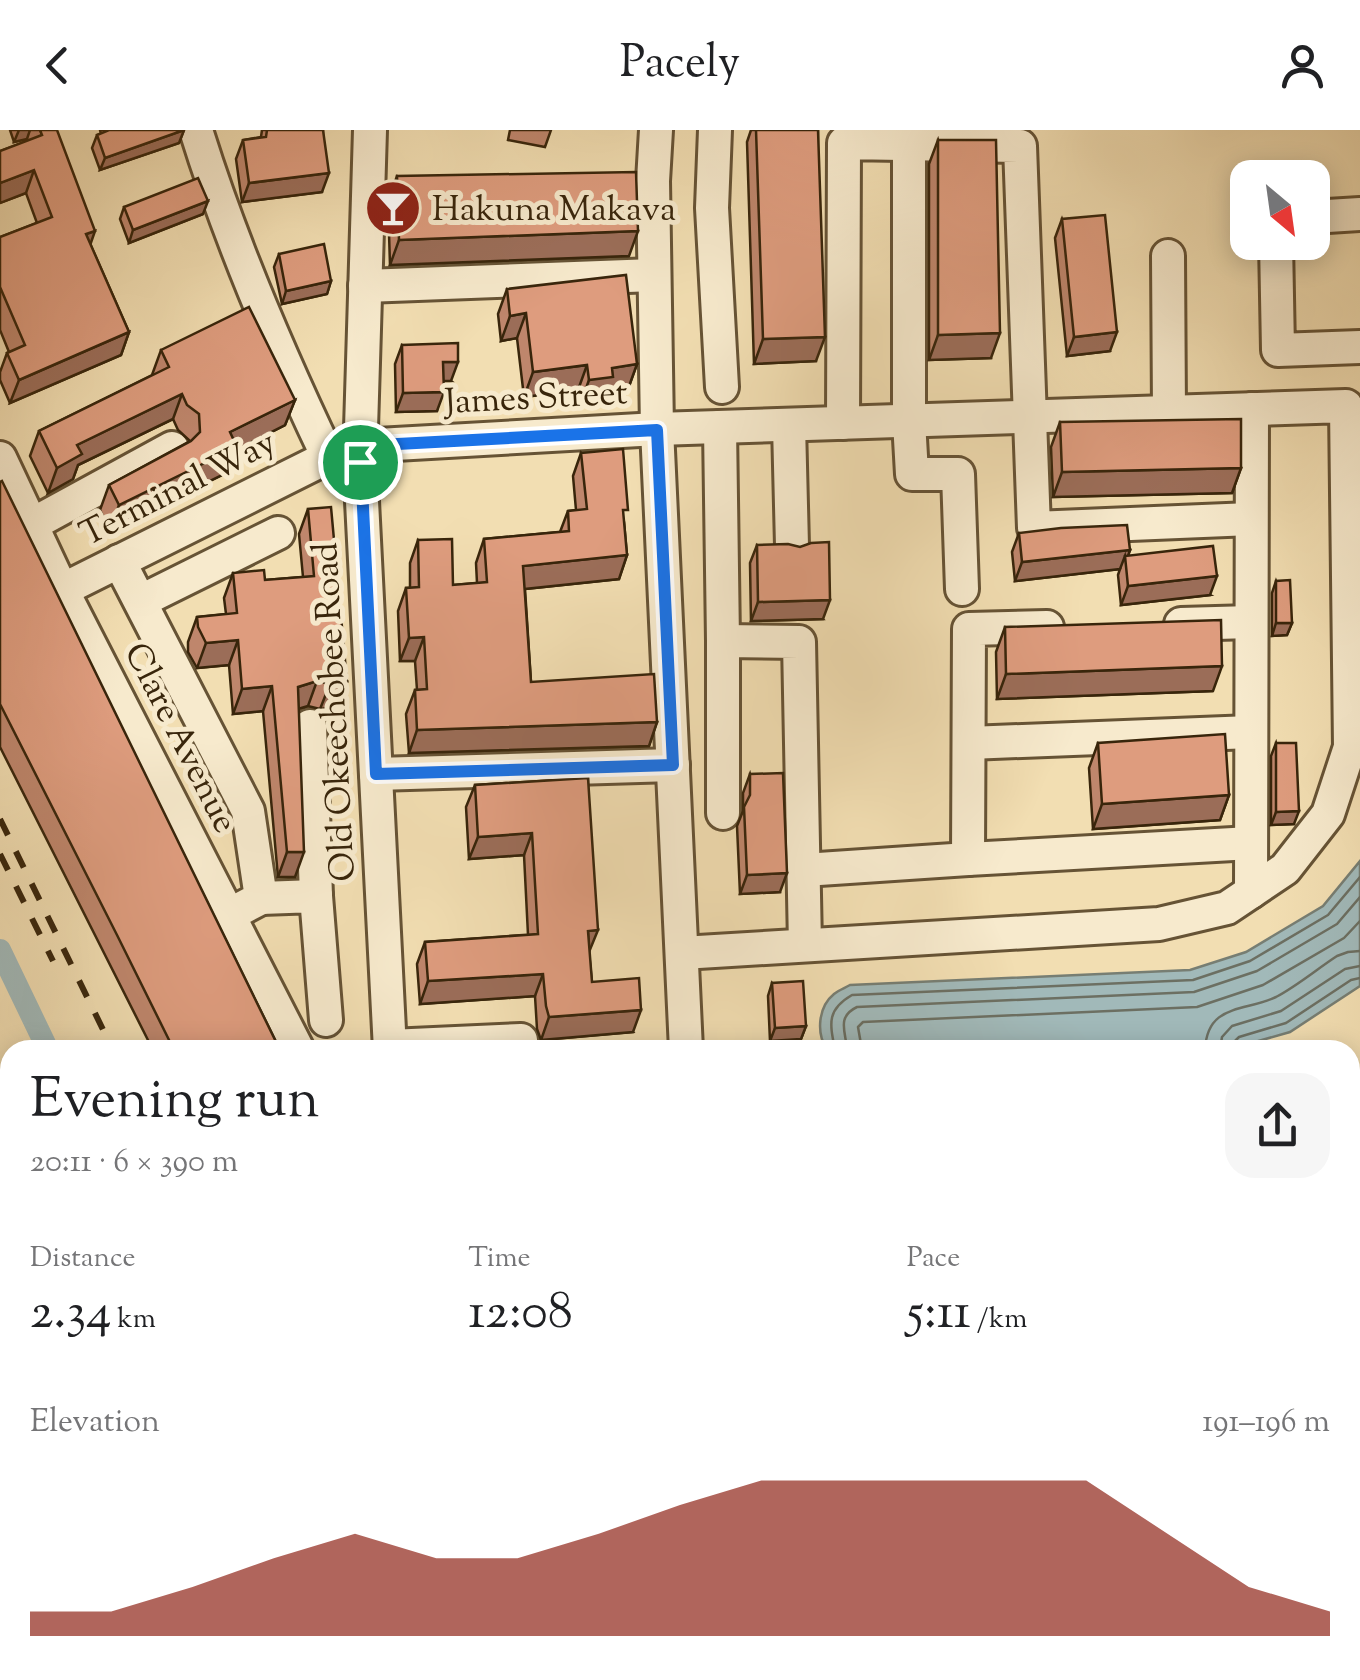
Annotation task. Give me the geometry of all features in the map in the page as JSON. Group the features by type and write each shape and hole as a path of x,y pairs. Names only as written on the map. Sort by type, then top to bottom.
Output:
{"street":[{"path":"196,130 245,273 284,365 350,455"},
{"name":"Old Okeechobee Road","path":"370,130 378,181 350,455 376,774 390,1040"},
{"path":"656,130 639,177 654,274 657,430 686,1040"},
{"path":"715,130 712,208 722,387"},
{"path":"843,423 844,143 1020,146 1034,528 1251,518"},
{"path":"909,144 912,474 958,474 962,589"},
{"path":"1330,215 1360,214"},
{"path":"1168,256 1169,412"},
{"path":"1276,260 1278,350 1360,347"},
{"path":"365,286 654,274"},
{"name":"James Street","path":"350,455 657,430 1346,406 1350,747 1328,814 1286,869 1251,892"},
{"path":"682,953 1159,924 1227,908 1251,892 1252,409"},
{"path":"789,425 792,546"},
{"path":"720,428 723,813"},
{"path":"30,526 172,448"},
{"name":"Terminal Way","path":"62,590 350,455"},
{"name":"Clare Avenue","path":"0,458 62,590 293,1040"},
{"path":"141,601 278,533"},
{"path":"118,561 248,811 261,898"},
{"path":"1157,624 1251,622"},
{"path":"968,859 969,629 1082,626"},
{"path":"723,640 798,642 805,946"},
{"path":"310,726 316,896 326,1020"},
{"path":"969,743 1251,732"},
{"path":"376,774 673,765"},
{"path":"804,870 1251,844"},
{"path":"229,915 261,898 316,896"}],"water":[{"path":"1360,861 1360,986 1290,1032 1262,1040 822,1040 821,1036 820,1020 825,1006 834,994 850,985 1190,970 1246,952 1323,906"}],"building":[{"path":"40,130 57,130 95,231 86,234 129,332 19,380 7,353 25,345 0,287 0,237 52,217 34,170 0,183 0,151 42,135"},
{"path":"109,130 184,130 105,158 97,135"},
{"path":"267,130 323,130 329,173 249,183 243,140 266,137"},
{"path":"756,130 818,130 825,337 763,339"},
{"path":"938,140 996,140 1000,333 938,335"},
{"path":"636,172 638,231 399,240 397,176"},
{"path":"198,178 208,201 133,230 124,207"},
{"path":"1105,215 1117,332 1074,337 1062,219"},
{"path":"324,244 331,281 286,291 279,254"},
{"path":"626,275 637,364 612,368 613,377 589,380 587,365 533,372 526,313 510,316 507,289"},
{"path":"249,307 295,400 230,432 237,447 119,505 109,485 191,441 200,432 199,414 187,405 182,394 77,445 82,454 57,468 39,431 169,367 161,350"},
{"path":"458,343 458,362 443,362 444,392 403,393 402,345"},
{"path":"1241,419 1241,468 1062,472 1060,422"},
{"path":"623,449 627,555 523,566 531,682 654,674 657,722 417,730 415,690 427,689 424,637 409,638 406,588 419,587 418,540 452,539 453,585 487,582 484,539 569,531 568,511 587,509 581,453"},
{"path":"0,482 275,1040 169,1040 0,704"},
{"path":"331,507 347,682 317,681 298,687 304,852 287,852 272,686 242,689 238,640 206,643 197,617 237,613 233,573 264,570 265,580 314,576 308,509"},
{"path":"1127,525 1130,550 1022,562 1019,533"},
{"path":"829,542 830,600 758,602 757,545 800,547"},
{"path":"1213,546 1217,576 1128,586 1125,556"},
{"path":"1290,580 1292,623 1276,623 1276,581"},
{"path":"1221,620 1222,666 1006,674 1005,627"},
{"path":"1225,734 1229,795 1102,804 1098,743"},
{"path":"1276,743 1296,743 1299,811 1276,812"},
{"path":"783,773 787,873 747,875 744,807 750,795 750,774"},
{"path":"588,778 598,930 588,931 592,982 639,978 641,1010 549,1017 543,974 428,981 425,942 538,934 532,833 478,837 475,785"},
{"path":"803,981 806,1026 775,1028 772,983"}],"waterway":[{"path":"0,950 43,1040"}],"railway":[{"path":"0,819 108,1040"},
{"path":"0,854 53,961"}],"place":[{"name":"Hakuna Makava","path":"393,208"}],"route":[{"path":"657,430 673,765 376,774 360,462 360,446 657,430"}]}
